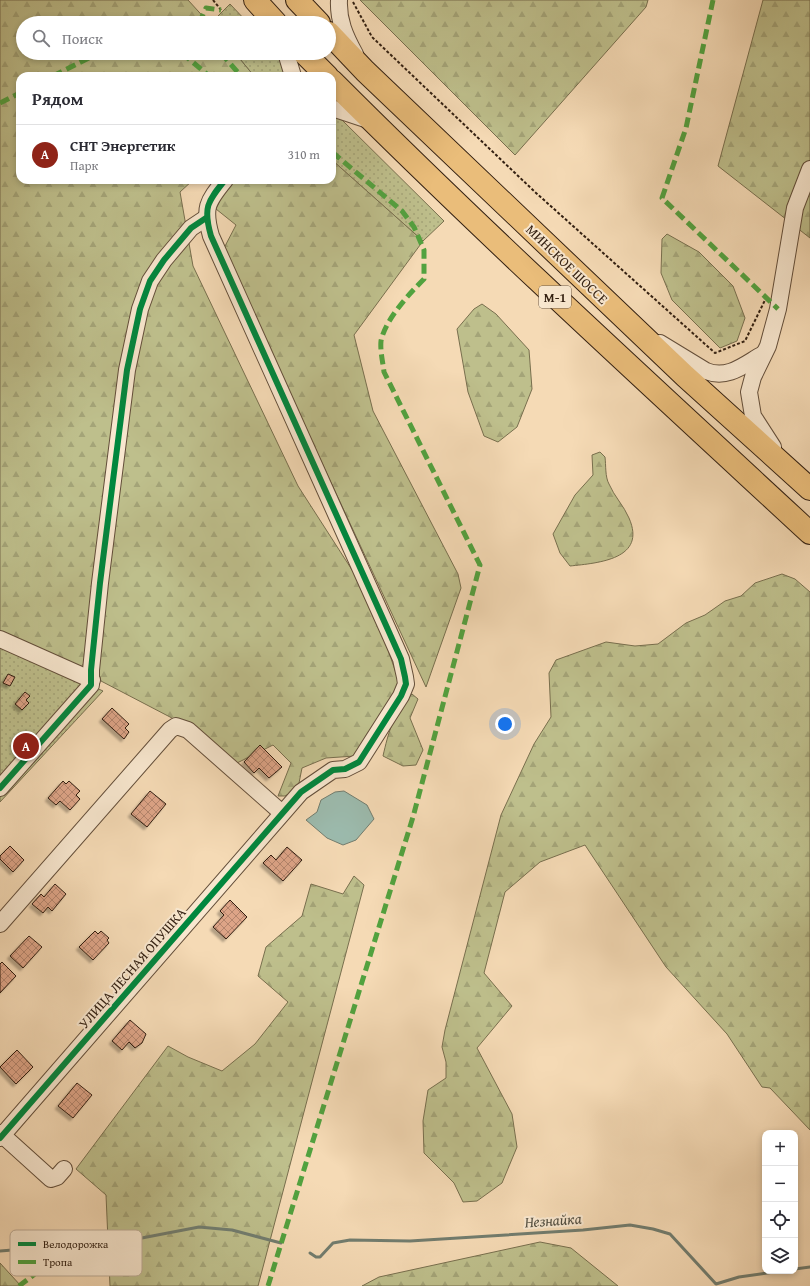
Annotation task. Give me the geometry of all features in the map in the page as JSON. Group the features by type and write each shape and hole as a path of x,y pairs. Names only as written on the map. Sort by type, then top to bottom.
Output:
{"highway":[{"path":"297,0 312,16"},
{"name":"МИНСКОЕ ШОССЕ","path":"336,40 365,71 638,331 810,490"},
{"path":"311,60 323,72"},
{"name":"М-1","path":"336,85 596,336 810,533"}],"street":[{"path":"339,0 338,13 341,24 365,71"},
{"path":"288,60 292,72"},
{"path":"336,109 372,121"},
{"path":"792,473 758,426 750,408 749,396 751,384 763,354 768,346 778,309 795,208 810,169"},
{"path":"0,788 82,697 91,685 91,670 100,583 127,370 140,308 150,281 164,260 186,233 198,222 206,218 206,208 222,184"},
{"name":"УЛИЦА ЛЕСНАЯ ОПУШКА","path":"1,1136 301,792 333,770 345,769 359,762 401,696 406,684 406,677 401,659 210,236 206,218"},
{"path":"638,331 710,373 735,371 763,354"},
{"path":"0,639 92,680"},
{"path":"0,924 170,730 176,726 188,730 282,813"},
{"path":"1,1136 51,1179 57,1177 64,1169"}],"path":[{"path":"212,0 221,10"},
{"path":"351,0 372,37 535,192 715,353 745,341 766,297"}],"green space":[{"path":"0,0 188,0 203,16 16,16 16,60 241,60 251,72 16,72 16,184 189,184 180,192 193,266 298,486 354,573 378,620 399,682 394,697 355,756 326,758 302,768 298,788 285,796 278,796 291,763 273,745 233,765 193,729 101,681 93,653 79,669 0,632"},
{"path":"360,0 648,0 646,7 515,155"},
{"path":"763,0 810,0 810,238 718,166"},
{"path":"230,4 241,16 218,16"},
{"path":"241,60 282,60 287,72 251,72"},
{"path":"336,116 342,120 444,221 423,241 336,164"},
{"path":"336,164 423,241 354,335 373,411 458,574 461,588 426,687 223,250 236,225 216,209 225,190 232,184 336,184"},
{"path":"667,234 699,252 733,286 745,318 737,341 720,348 672,300 661,273 662,239"},
{"path":"482,304 496,314 529,350 532,389 517,427 498,442 484,436 468,392 457,329 474,309"},
{"path":"600,452 605,457 608,481 629,518 633,532 631,542 626,550 617,556 594,563 570,566 560,553 553,534 575,495 593,475 592,455"},
{"path":"782,574 795,579 810,592 810,1130 770,1088 762,1087 727,1034 666,967 585,845 540,862 505,892 484,973 512,1006 477,1048 512,1114 517,1147 502,1183 477,1201 463,1202 454,1183 424,1153 423,1121 428,1090 446,1078 446,1062 442,1047 445,1030 501,815 534,744 551,717 549,673 556,660 606,642 635,646 658,644 686,623 705,615 725,601 741,596 755,583"},
{"path":"0,644 103,691 0,802"},
{"path":"412,694 418,699 410,718 423,750 416,765 403,766 383,756 387,739 396,715"},
{"path":"354,876 364,885 258,1286 110,1286 110,1276 142,1276 142,1230 108,1230 106,1195 76,1169 168,1046 188,1057 222,1071 255,1044 288,1002 258,976 266,947 302,916 311,884 343,894"},
{"path":"540,1242 571,1248 618,1286 362,1286 379,1277"},
{"path":"0,1263 10,1274 10,1276 12,1276 21,1286 0,1286"}],"shaded area":[{"path":"344,791 367,805 374,819 356,840 343,845 327,838 306,820 317,812 321,800 335,792"}],"building":[{"path":"8,674 15,677 10,686 3,683"},
{"path":"25,692 30,696 26,700 29,703 22,710 15,704"},
{"path":"112,708 129,724 125,728 129,732 124,739 102,719"},
{"path":"260,745 282,767 269,778 259,768 254,773 244,762"},
{"path":"63,781 66,784 69,781 80,791 76,795 80,799 70,810 60,801 56,805 48,798"},
{"path":"150,791 166,804 147,827 131,814"},
{"path":"10,846 24,860 13,872 0,859 0,856"},
{"path":"287,847 302,860 283,881 263,863 271,855 276,860"},
{"path":"55,884 66,894 52,911 48,907 43,913 32,904 41,894 44,897"},
{"path":"230,900 247,917 226,939 213,927 224,915 220,911"},
{"path":"95,931 98,934 101,931 109,938 107,940 109,943 93,960 79,947"},
{"path":"29,936 42,947 23,968 10,956"},
{"path":"2,962 16,976 0,993 0,964"},
{"path":"130,1020 146,1034 142,1043 135,1048 129,1042 122,1050 112,1041"},
{"path":"17,1050 33,1067 16,1084 0,1067"},
{"path":"77,1083 92,1095 73,1118 58,1106"}],"waterway":[{"name":"Незнайка","path":"310,1253 316,1257 320,1257 333,1243 350,1240 410,1241 583,1230 630,1225 670,1234 716,1284 739,1277 762,1274"},
{"name":"Незнайка","path":"142,1238 199,1227 232,1230 281,1243"},
{"name":"Незнайка","path":"0,1251 10,1250"},
{"name":"Незнайка","path":"798,1269 810,1267"}],"marked path":[{"path":"713,0 686,128 662,198 778,309"},
{"path":"202,16 206,8 221,10"},
{"path":"61,72 85,60"},
{"path":"190,60 204,72"},
{"path":"227,60 238,72"},
{"path":"0,103 16,95"},
{"path":"268,1286 413,817 480,565 384,372 381,353 383,333 398,308 424,279 424,250 414,227 402,211 336,155"},
{"path":"19,1286 32,1276"}],"cycle path":[{"path":"0,1138 301,792 333,770 345,769 359,762 401,696 406,684 401,659 211,236 207,219 208,206 214,194 222,184"},
{"path":"0,788 91,685 91,670 100,583 127,370 140,309 150,281 164,260 191,228 206,218"}],"place":[{"name":"СНТ Энергетик","path":"26,746"}]}
